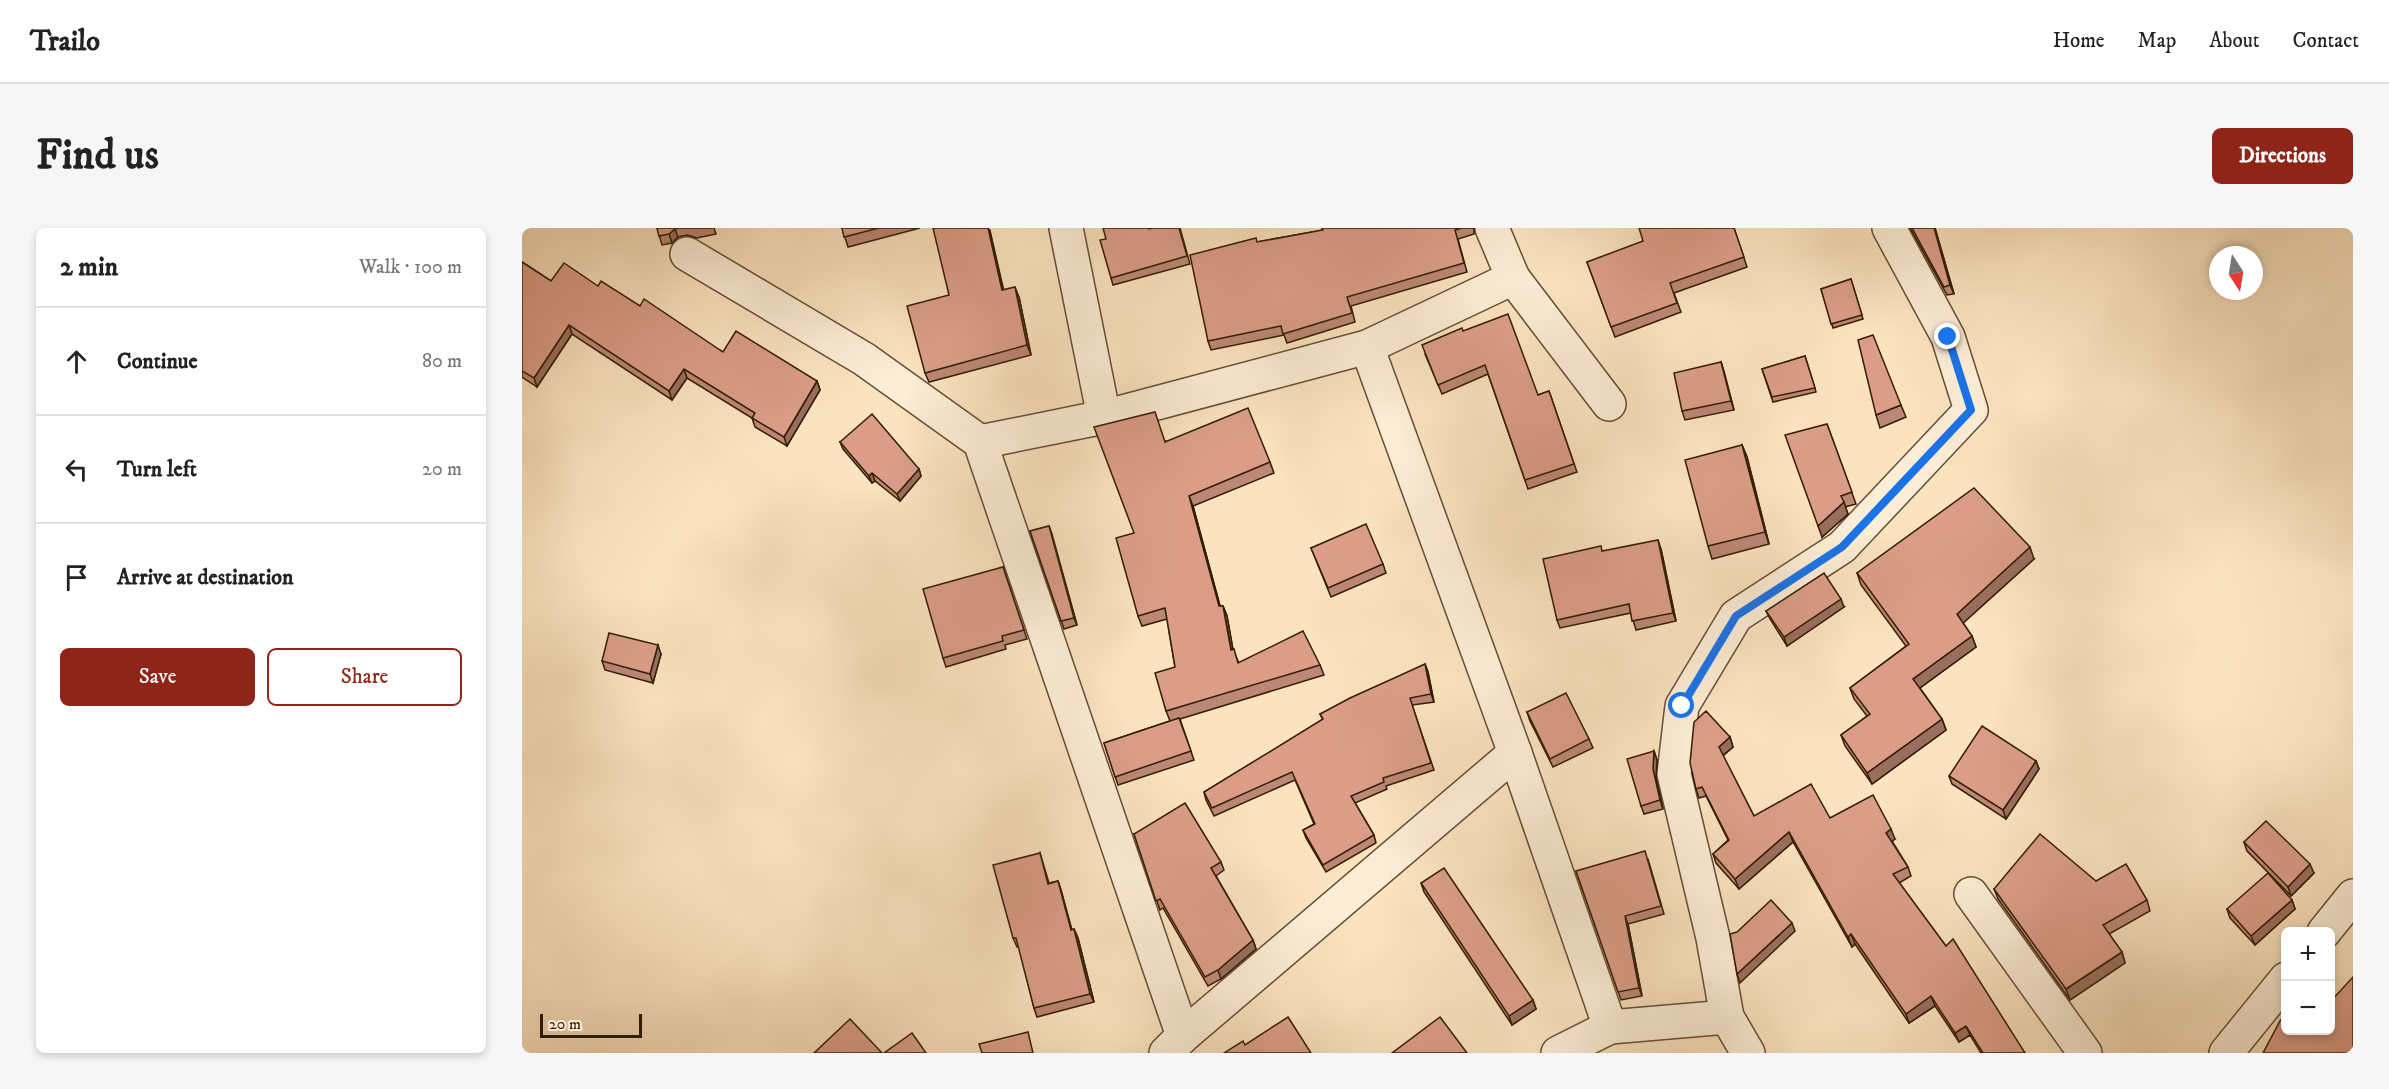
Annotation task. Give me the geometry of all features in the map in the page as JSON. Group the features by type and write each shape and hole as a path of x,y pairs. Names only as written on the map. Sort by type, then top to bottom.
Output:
{"street":[{"path":"1066,228 1104,417"},
{"path":"1492,228 1513,278 1609,404"},
{"path":"1748,1053 1727,1017 1713,938 1674,774 1682,706 1736,616 1842,547 1971,410 1948,337 1888,228"},
{"path":"687,254 864,359 980,442 1174,1044 1515,753"},
{"path":"980,442 1104,417 1366,347 1513,278"},
{"path":"1366,347 1515,753 1610,1027"},
{"path":"1971,894 2085,1053"},
{"path":"2328,927 2353,896"},
{"path":"2226,1053 2284,981"},
{"path":"1558,1053 1610,1027 1727,1017"}],"building":[{"path":"657,228 678,228 669,234 659,236"},
{"path":"842,228 879,228 844,237"},
{"path":"933,228 988,228 1002,290 1015,287 1027,345 925,373 907,306 949,295"},
{"path":"1103,228 1179,228 1187,256 1111,278 1100,240 1106,239"},
{"path":"1322,228 1462,228 1455,230 1464,263 1347,297 1352,313 1283,334 1281,326 1208,341 1190,255 1256,238 1257,242 1323,230"},
{"path":"1639,228 1734,228 1744,257 1670,283 1677,303 1611,327 1587,262 1643,241"},
{"path":"1912,228 1934,228 1950,285 1944,287"},
{"path":"522,262 551,281 564,263 598,286 601,281 640,306 644,299 723,352 736,331 817,381 784,437 752,418 755,413 684,369 669,391 569,325 534,378 522,371"},
{"path":"1851,279 1862,315 1831,324 1821,289"},
{"path":"1508,314 1538,395 1549,391 1574,464 1525,480 1485,365 1438,385 1422,345 1462,328 1463,331"},
{"path":"1873,335 1901,405 1876,415 1858,340"},
{"path":"1805,356 1815,388 1772,397 1762,369"},
{"path":"1721,362 1731,401 1682,411 1674,373"},
{"path":"1248,408 1270,462 1189,496 1219,606 1223,606 1231,650 1234,649 1238,663 1303,631 1320,665 1166,711 1155,673 1175,667 1165,608 1138,616 1116,538 1134,533 1094,427 1155,412 1165,442"},
{"path":"872,414 919,469 897,494 872,473 869,476 840,442"},
{"path":"1827,424 1852,492 1841,496 1844,502 1818,526 1785,435"},
{"path":"1742,445 1765,532 1708,546 1685,460"},
{"path":"1974,488 2030,547 1957,614 1972,636 1913,679 1942,719 1867,773 1841,735 1870,714 1850,688 1909,644 1857,573"},
{"path":"1366,524 1383,564 1328,588 1311,548"},
{"path":"1049,526 1074,618 1061,621 1030,531"},
{"path":"1658,540 1673,613 1632,621 1629,604 1557,620 1543,559 1601,546 1602,551"},
{"path":"1003,567 1024,630 1002,636 1003,641 943,658 923,589"},
{"path":"1824,573 1841,599 1784,637 1766,611"},
{"path":"609,633 658,645 650,674 602,661"},
{"path":"1425,664 1431,694 1410,698 1431,763 1383,778 1384,782 1351,796 1374,835 1323,865 1303,830 1315,824 1292,772 1212,808 1204,792 1323,719 1320,714"},
{"path":"1566,693 1589,739 1550,759 1527,712"},
{"path":"1706,711 1730,737 1719,747 1754,816 1811,784 1830,818 1873,795 1891,829 1886,833 1908,867 1893,874 1946,946 1953,939 2025,1053 1983,1053 1966,1026 1955,1033 1931,996 1906,1014 1851,934 1848,937 1789,832 1735,879 1713,854 1729,840 1702,787 1696,789 1690,763 1694,722"},
{"path":"1179,718 1191,751 1115,777 1104,743"},
{"path":"1982,726 2036,761 2003,810 1949,776"},
{"path":"1654,751 1653,769 1660,800 1641,806 1627,759"},
{"path":"1185,803 1221,862 1211,868 1253,940 1218,970 1205,977 1160,899 1156,901 1134,834"},
{"path":"2266,821 2310,864 2288,887 2244,842"},
{"path":"2040,834 2096,881 2126,864 2147,900 2103,925 2122,952 2066,989 1994,889"},
{"path":"1645,851 1661,906 1625,916 1639,988 1618,992 1576,871"},
{"path":"1040,853 1048,884 1058,881 1071,930 1074,929 1090,994 1034,1008 1016,938 1013,938 993,865"},
{"path":"1444,868 1533,1000 1509,1016 1421,883"},
{"path":"2268,873 2292,900 2251,936 2227,909"},
{"path":"1771,900 1792,923 1737,974 1730,934 1737,932"},
{"path":"2353,977 2353,1053 2263,1053 2281,1020 2281,1035 2335,1035 2335,997"},
{"path":"1288,1017 1311,1053 1224,1053 1243,1041 1245,1045"},
{"path":"1440,1017 1467,1053 1392,1053"},
{"path":"850,1019 882,1053 814,1053"},
{"path":"1028,1032 1033,1053 982,1053 979,1044"},
{"path":"912,1033 926,1053 884,1053"}],"route":[{"path":"1682,706 1736,616 1842,547 1971,410 1948,337"}]}
